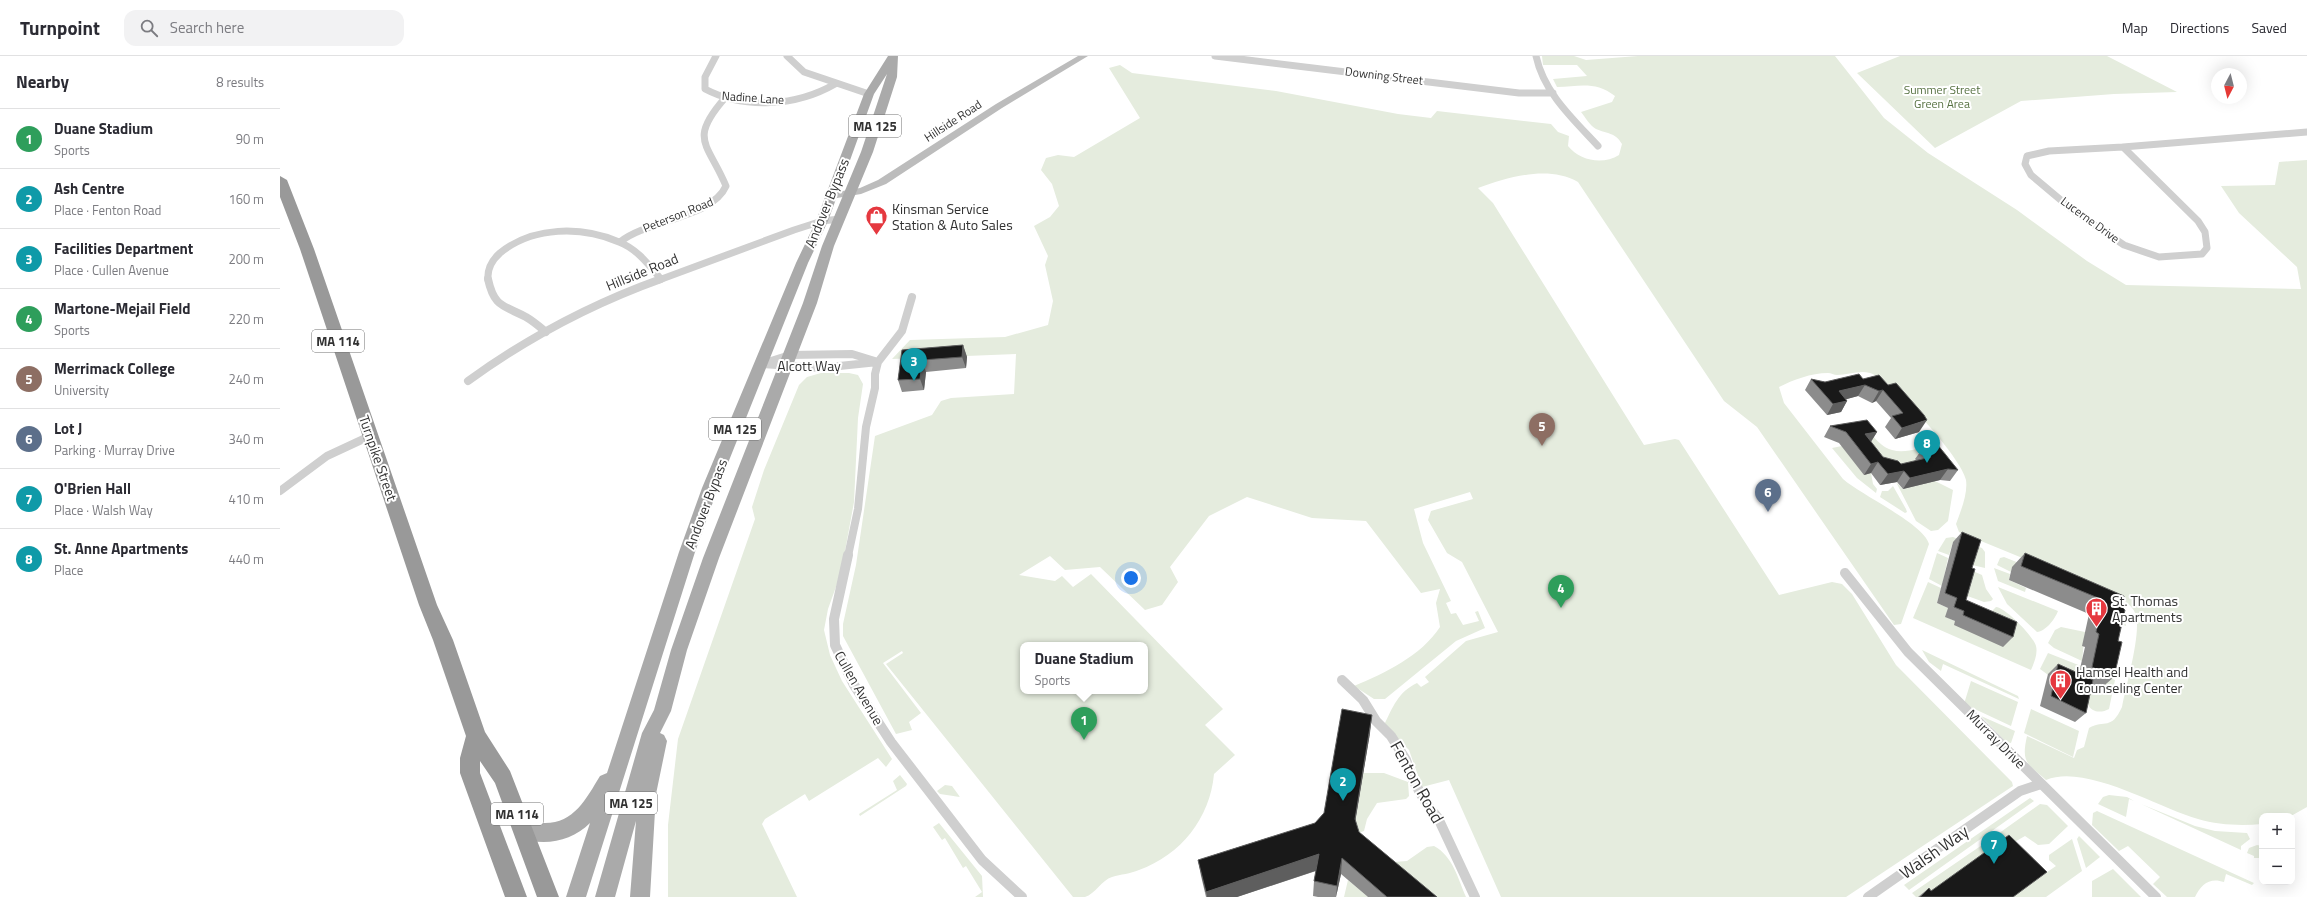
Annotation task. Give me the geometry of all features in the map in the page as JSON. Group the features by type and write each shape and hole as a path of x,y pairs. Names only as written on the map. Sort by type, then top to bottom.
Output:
{"highway":[{"name":"Turnpike Street","path":"280,180 307,249 428,606 443,640 476,736 503,778 524,830 548,897"},
{"name":"MA 114","path":"476,736 470,758 470,773 516,897"}],"main road":[{"name":"Andover Bypass","path":"576,897 707,495 802,264 822,221 869,94 894,56"},
{"name":"Andover Bypass","path":"605,897 651,733 662,711 695,600 810,303 828,246 850,194 892,77 894,56"},
{"name":"MA 125","path":"640,897 647,794 660,733 662,711"},
{"path":"524,830 551,834 574,825 593,806 624,748"}],"street":[{"name":"Nadine Lane","path":"716,56 704,83 705,89 712,94 725,98 786,102 812,96 836,84"},
{"path":"787,56 804,72 869,94"},
{"name":"Hillside Road","path":"832,196 850,194 872,188 999,106 1084,56"},
{"name":"Downing Street","path":"1215,56 1519,93 1553,93"},
{"path":"1536,56 1540,73 1553,93 1598,146"},
{"name":"Peterson Road","path":"620,242 636,231 705,206 717,199 726,189 723,178 704,143 703,132 707,119 725,98"},
{"name":"Lucerne Drive","path":"2123,147 2198,220 2205,232 2208,242 2207,248 2202,254 2174,258 2159,256 2127,246 2090,223 2031,175 2025,167 2024,161 2027,156 2037,153 2307,132"},
{"name":"Hillside Road","path":"468,381 505,354 625,292 660,278 822,221 840,219"},
{"path":"546,332 535,323 509,312 499,304 493,294 487,271 491,263 498,255 514,244 534,235 549,231 578,232 620,242 638,252 660,278"},
{"path":"878,362 902,331 912,297"},
{"name":"Alcott Way","path":"762,364 852,354 878,362"},
{"name":"Alcott Way","path":"762,364 787,362 849,366 878,362"},
{"name":"Cullen Avenue","path":"878,362 865,440 858,509 834,620 835,645 854,685 891,742 982,860 1022,897"},
{"path":"280,491 327,456 370,436"},
{"name":"Murray Drive","path":"1845,573 1908,652 2156,897"},
{"name":"Fenton Road","path":"1342,680 1363,700 1376,721 1391,736 1406,760 1413,780 1426,803 1438,818 1475,897"},
{"name":"Walsh Way","path":"1868,897 2020,792 2041,784"}],"green space":[{"path":"1542,56 1574,56 1586,60 1638,56 1835,56 1884,118 1928,153 2017,210 2087,261 2126,285 2301,289 2297,267 2239,213 2221,186 2275,185 2279,162 2307,160 2307,807 2295,814 2259,813 2259,824 2222,824 2198,819 2101,782 2081,777 2062,776 2046,780 2034,770 2027,762 2025,757 2027,736 2074,758 2077,750 2084,747 2089,728 2095,725 2111,722 2118,714 2122,707 2135,647 2137,624 2136,616 2132,608 2120,598 1959,532 1956,524 1964,502 1966,491 1966,480 1962,469 1924,420 1909,404 1880,378 1866,372 1837,375 1822,373 1802,377 1784,384 1779,387 1784,403 1843,479 1916,528 1925,536 1929,544 1901,624 1894,625 1757,427 1724,401 1578,182 1554,174 1528,174 1502,180 1478,188 1493,203 1644,445 1675,439 1679,440 1779,595 1832,582 1842,584 1852,594 1896,665 2012,782 2013,786 1846,897 1501,897 1449,780 1422,787 1409,750 1384,725 1401,695 1417,683 1421,687 1429,682 1425,677 1466,641 1498,632 1462,562 1447,553 1428,520 1431,511 1473,499 1470,492 1414,509 1423,543 1451,601 1446,603 1451,614 1456,613 1463,625 1479,621 1475,612 1478,611 1485,628 1456,641 1385,699 1374,699 1354,686 1402,662 1423,647 1432,637 1440,627 1436,603 1440,589 1421,593 1366,521 1312,518 1247,497 1209,516 1170,567 1178,582 1162,605 1145,610 1100,567 1065,570 1050,556 1019,575 1055,581 1062,576 1073,587 1091,574 1223,709 1205,725 1235,755 1214,774 1211,790 1200,820 1180,845 1168,855 1154,863 1136,871 1108,879 1085,897 1073,897 886,664 903,653 902,651 883,663 921,713 909,722 912,730 896,734 843,636 843,624 856,565 875,436 932,415 941,401 951,398 1014,394 1016,354 892,359 910,340 1005,337 1048,325 1053,301 1045,265 1048,256 1034,226 1050,217 1059,206 1052,184 1041,170 1046,158 1058,155 1074,157 1140,118 1109,68 1120,65 1132,73 1276,91 1398,114 1431,118 1437,111 1551,124 1558,132 1569,136 1568,146 1579,155 1592,160 1606,160 1619,155 1622,144 1614,135 1594,128 1581,112 1612,102 1615,96 1608,91 1594,86 1580,85 1557,87 1553,79 1587,76 1577,65 1543,65"},
{"name":"Summer Street Green Area","path":"1900,56 2107,56 2177,92 2114,94 2021,101 1935,148 1857,73"},
{"path":"821,373 849,373 858,375 863,384 858,418 854,502 841,573 828,609 824,630 830,655 842,681 892,759 886,767 878,758 809,801 805,794 765,819 762,824 797,897 668,897 668,825 678,739 755,519 752,507 764,470 799,385 807,377"},
{"path":"1855,424 1866,429 1882,445 1892,450 1901,451 1934,446 1940,448 1946,454 1952,465 1894,475"},
{"path":"1842,446 1871,473 1873,484 1877,489 1876,493 1857,478 1832,448"},
{"path":"1935,481 1953,490 1948,521 1938,530 1931,531 1916,521 1896,482 1903,489"},
{"path":"1893,486 1906,509 1907,512 1905,513 1880,497 1882,491 1888,491"},
{"path":"1953,537 1982,548 1985,552 1985,568 1968,564 1953,542 1949,555 1938,551 1946,538"},
{"path":"1937,553 1948,558 1942,586 1929,579"},
{"path":"2004,557 2104,597 2124,613 2126,626 2107,619 2012,567 2011,572 1997,565 2000,558"},
{"path":"1966,568 1982,575 1986,589 1993,599 1991,601 1984,602 1962,594"},
{"path":"1994,568 2010,574 2009,580 2026,588 2025,592 1998,581"},
{"path":"1928,582 1941,588 1937,603 1948,608 1946,617 1955,621 1991,612 1996,607 2000,608 2012,617 2030,636 2036,646 2036,655 2031,670 1913,618"},
{"path":"1998,587 2058,611 2055,618 2044,629 2037,632 2007,604"},
{"path":"2061,627 2085,632 2082,661 2054,648 2048,643 2055,630"},
{"path":"1922,650 2018,696 2019,699 1943,664 1941,671 1929,662"},
{"path":"2048,653 2081,666 2077,680 2099,690 2102,675 2115,680 2109,709 2100,712 2094,711 2088,704 2040,669"},
{"path":"1971,681 2018,702 2011,726 1964,704"},
{"path":"2031,709 2079,731 2073,757 2024,733"},
{"path":"1981,716 2015,731 2011,743 2006,742"},
{"path":"1363,773 1384,773 1408,782 1409,796 1406,799 1377,803 1367,819 1364,831 1353,835"},
{"path":"900,775 907,784 906,786 860,816 859,814 897,790 893,781"},
{"path":"945,785 952,786 960,797 940,794 937,791"},
{"path":"2109,795 2127,797 2134,801 2129,799 2126,817 2098,804 2103,797"},
{"path":"2030,798 2034,801 1909,890 1904,885"},
{"path":"2040,804 2047,805 2068,826 2049,844 2038,845 2025,836 2004,848 1993,846 1988,841"},
{"path":"2141,804 2195,826 2215,831 2247,833 2250,839 2241,846 2241,850"},
{"path":"2097,811 2254,883 2252,885 2226,874 2224,882 2214,880 2206,883 2200,888 2195,897 2167,897 2153,884 2160,877 2128,846 2119,851 2092,825 2093,813"},
{"path":"939,823 982,876 983,897 975,897 982,892 966,866 963,868 945,838 942,840 933,827"},
{"path":"2079,836 2100,857 2086,868 2077,839"},
{"path":"2072,839 2082,871 2046,897 2011,897 2056,866 2049,860 2049,855"},
{"path":"1985,843 1992,848 1923,897 1916,897 1912,893"},
{"path":"2259,845 2259,858 2254,858 2254,856 2247,853 2249,848"},
{"path":"1434,846 1441,850 1454,868 1466,897 1429,897 1394,862 1407,861 1427,847"},
{"path":"2113,869 2141,897 2092,897 2092,881"},
{"path":"1348,880 1368,897 1344,897"}],"building":[{"path":"963,345 962,357 922,360 920,379 898,380 902,350"},
{"path":"1859,374 1863,379 1879,375 1888,385 1896,383 1927,420 1902,428 1892,416 1903,413 1883,390 1879,391 1865,385 1839,391 1847,401 1833,404 1811,379 1825,382"},
{"path":"1867,420 1877,432 1865,434 1883,457 1898,461 1901,464 1931,457 1923,448 1937,444 1958,470 1948,469 1910,478 1904,471 1888,474 1878,462 1871,464 1846,432 1830,426"},
{"path":"1962,532 1981,540 1972,568 1975,569 1966,600 2017,622 2013,637 1963,615 1964,611 1954,607 1957,598 1945,593"},
{"path":"2025,553 2124,596 2122,607 2125,610 2118,641 2122,642 2114,677 2092,667 2099,634 2096,632 2103,600 2021,566"},
{"path":"2058,664 2093,680 2086,713 2051,696"},
{"path":"1342,709 1372,715 1355,819 1359,832 1437,897 1387,897 1342,858 1337,886 1314,881 1319,854 1206,892 1198,860 1315,823 1324,813"},
{"path":"2009,835 2047,872 2013,897 1920,897 1929,888 1931,891"}],"place":[{"name":"Kinsman Service Station & Auto Sales","path":"877,236"},
{"name":"Facilities Department","path":"914,381"},
{"name":"Merrimack College","path":"1542,446"},
{"name":"St. Anne Apartments","path":"1927,463"},
{"name":"Lot J","path":"1768,512"},
{"name":"Martone-Mejail Field","path":"1561,608"},
{"name":"St. Thomas Apartments","path":"2097,628"},
{"name":"Hamsel Health and Counseling Center","path":"2061,700"},
{"name":"Duane Stadium","path":"1084,740"},
{"name":"Ash Centre","path":"1343,801"},
{"name":"O'Brien Hall","path":"1994,864"}]}
